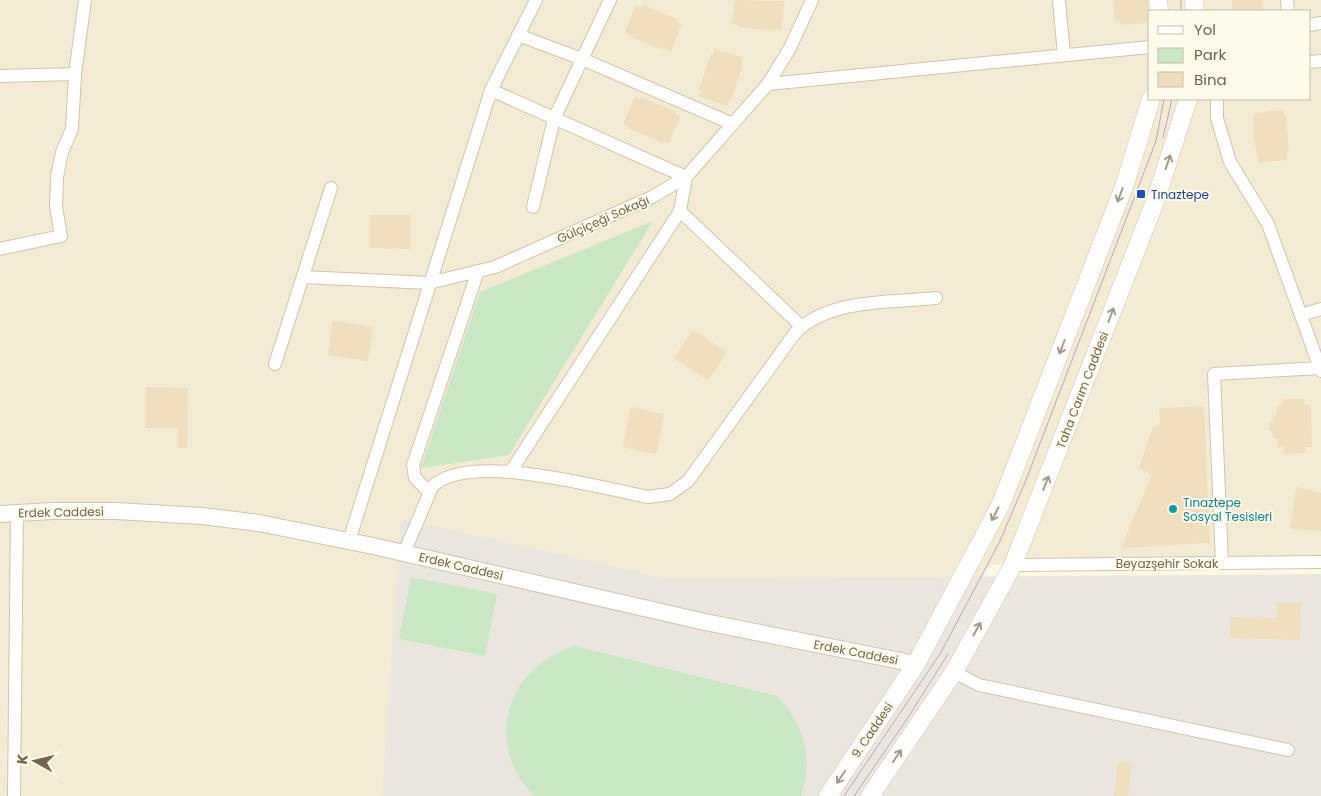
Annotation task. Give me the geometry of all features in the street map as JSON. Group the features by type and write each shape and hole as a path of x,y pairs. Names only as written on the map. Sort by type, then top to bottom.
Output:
{"main road":[{"path":"916,664 1000,504 1125,184 1151,100"},
{"name":"Taha Carım Caddesi","path":"954,672 1013,565 1156,199 1188,100"},
{"name":"9. Caddesi","path":"828,796 916,664"},
{"path":"870,796 954,672"}],"street":[{"path":"0,249 61,236 56,207 57,177 62,152 72,129 75,74 85,0"},
{"path":"349,541 491,90 536,0"},
{"path":"533,207 554,118 610,0"},
{"name":"Gülçiçeği Sokağı","path":"303,277 429,283 495,267 652,197 686,177 768,84 790,48 812,0"},
{"path":"1059,0 1064,55"},
{"path":"518,35 582,59 733,124"},
{"path":"768,84 1148,47"},
{"path":"0,76 75,74"},
{"path":"491,90 686,177 680,211 512,471"},
{"path":"1217,100 1216,118 1230,162 1268,224 1321,369 1214,374 1222,563"},
{"path":"275,364 331,188"},
{"path":"680,211 801,326"},
{"path":"429,492 415,478 413,464 478,271"},
{"path":"404,553 429,492 436,482 450,476 482,471 512,471 648,497 663,496 677,490 688,481 801,326 816,316 837,308 936,298"},
{"path":"1301,315 1321,309"},
{"name":"Erdek Caddesi","path":"0,514 85,510 202,516 259,522 705,622 916,664"},
{"path":"14,796 17,512"},
{"name":"Beyazşehir Sokak","path":"1013,565 1321,562"},
{"path":"954,672 979,685 1288,750"}],"shaded area":[{"path":"0,0 1321,0 1321,563 989,565 976,591 852,796 0,796"},
{"path":"401,518 671,579 1321,574 1321,796 382,796"}],"green space":[{"path":"653,221 509,455 421,468 480,292"},
{"path":"411,577 497,594 485,656 399,639"},
{"path":"575,646 777,696 794,718 804,743 807,769 801,796 534,796 518,775 509,753 506,731 510,709 518,689 532,671 551,656"}],"building":[{"path":"735,0 785,1 781,30 738,27 738,25 732,24"},
{"path":"1113,0 1148,0 1148,23 1121,25 1120,21 1115,21"},
{"path":"1232,0 1262,0 1263,10 1232,10"},
{"path":"636,5 642,8 643,5 677,19 677,22 682,24 671,51 630,37 631,35 625,32"},
{"path":"715,49 743,58 741,64 743,65 731,100 729,100 727,106 699,96 701,90 699,90 711,54 713,55"},
{"path":"635,97 640,99 641,97 675,111 675,114 680,116 669,143 663,141 662,143 623,124"},
{"path":"1283,110 1284,116 1286,116 1289,153 1287,153 1287,160 1258,162 1254,136 1254,113"},
{"path":"370,215 410,215 410,249 369,248"},
{"path":"333,321 373,327 368,361 328,355"},
{"path":"693,330 727,352 708,380 674,358"},
{"path":"146,387 188,388 187,448 177,448 178,428 145,428"},
{"path":"1283,399 1304,399 1304,405 1311,405 1312,447 1305,447 1306,453 1284,454 1284,447 1278,448 1278,438 1273,438 1273,431 1269,431 1269,422 1273,422 1273,416 1277,415 1277,406 1283,405"},
{"name":"Tınaztepe Sosyal Tesisleri","path":"1204,406 1210,543 1121,548 1152,475 1139,468 1153,427 1160,426 1159,408"},
{"path":"631,407 664,414 656,454 623,447"},
{"path":"1296,487 1321,493 1321,531 1290,529"},
{"path":"1277,602 1301,603 1300,640 1230,638 1230,617 1277,618"},
{"path":"1118,761 1132,762 1128,796 1114,796"}],"tram line":[{"path":"1181,0 1181,10"},
{"path":"844,796 940,654 999,543 1026,480 1156,141 1164,100"},
{"path":"1163,138 1172,100"},
{"path":"854,796 907,719 948,654"}],"place":[{"name":"Tınaztepe","path":"1141,194"},
{"name":"Tınaztepe Sosyal Tesisleri","path":"1173,509"}]}
